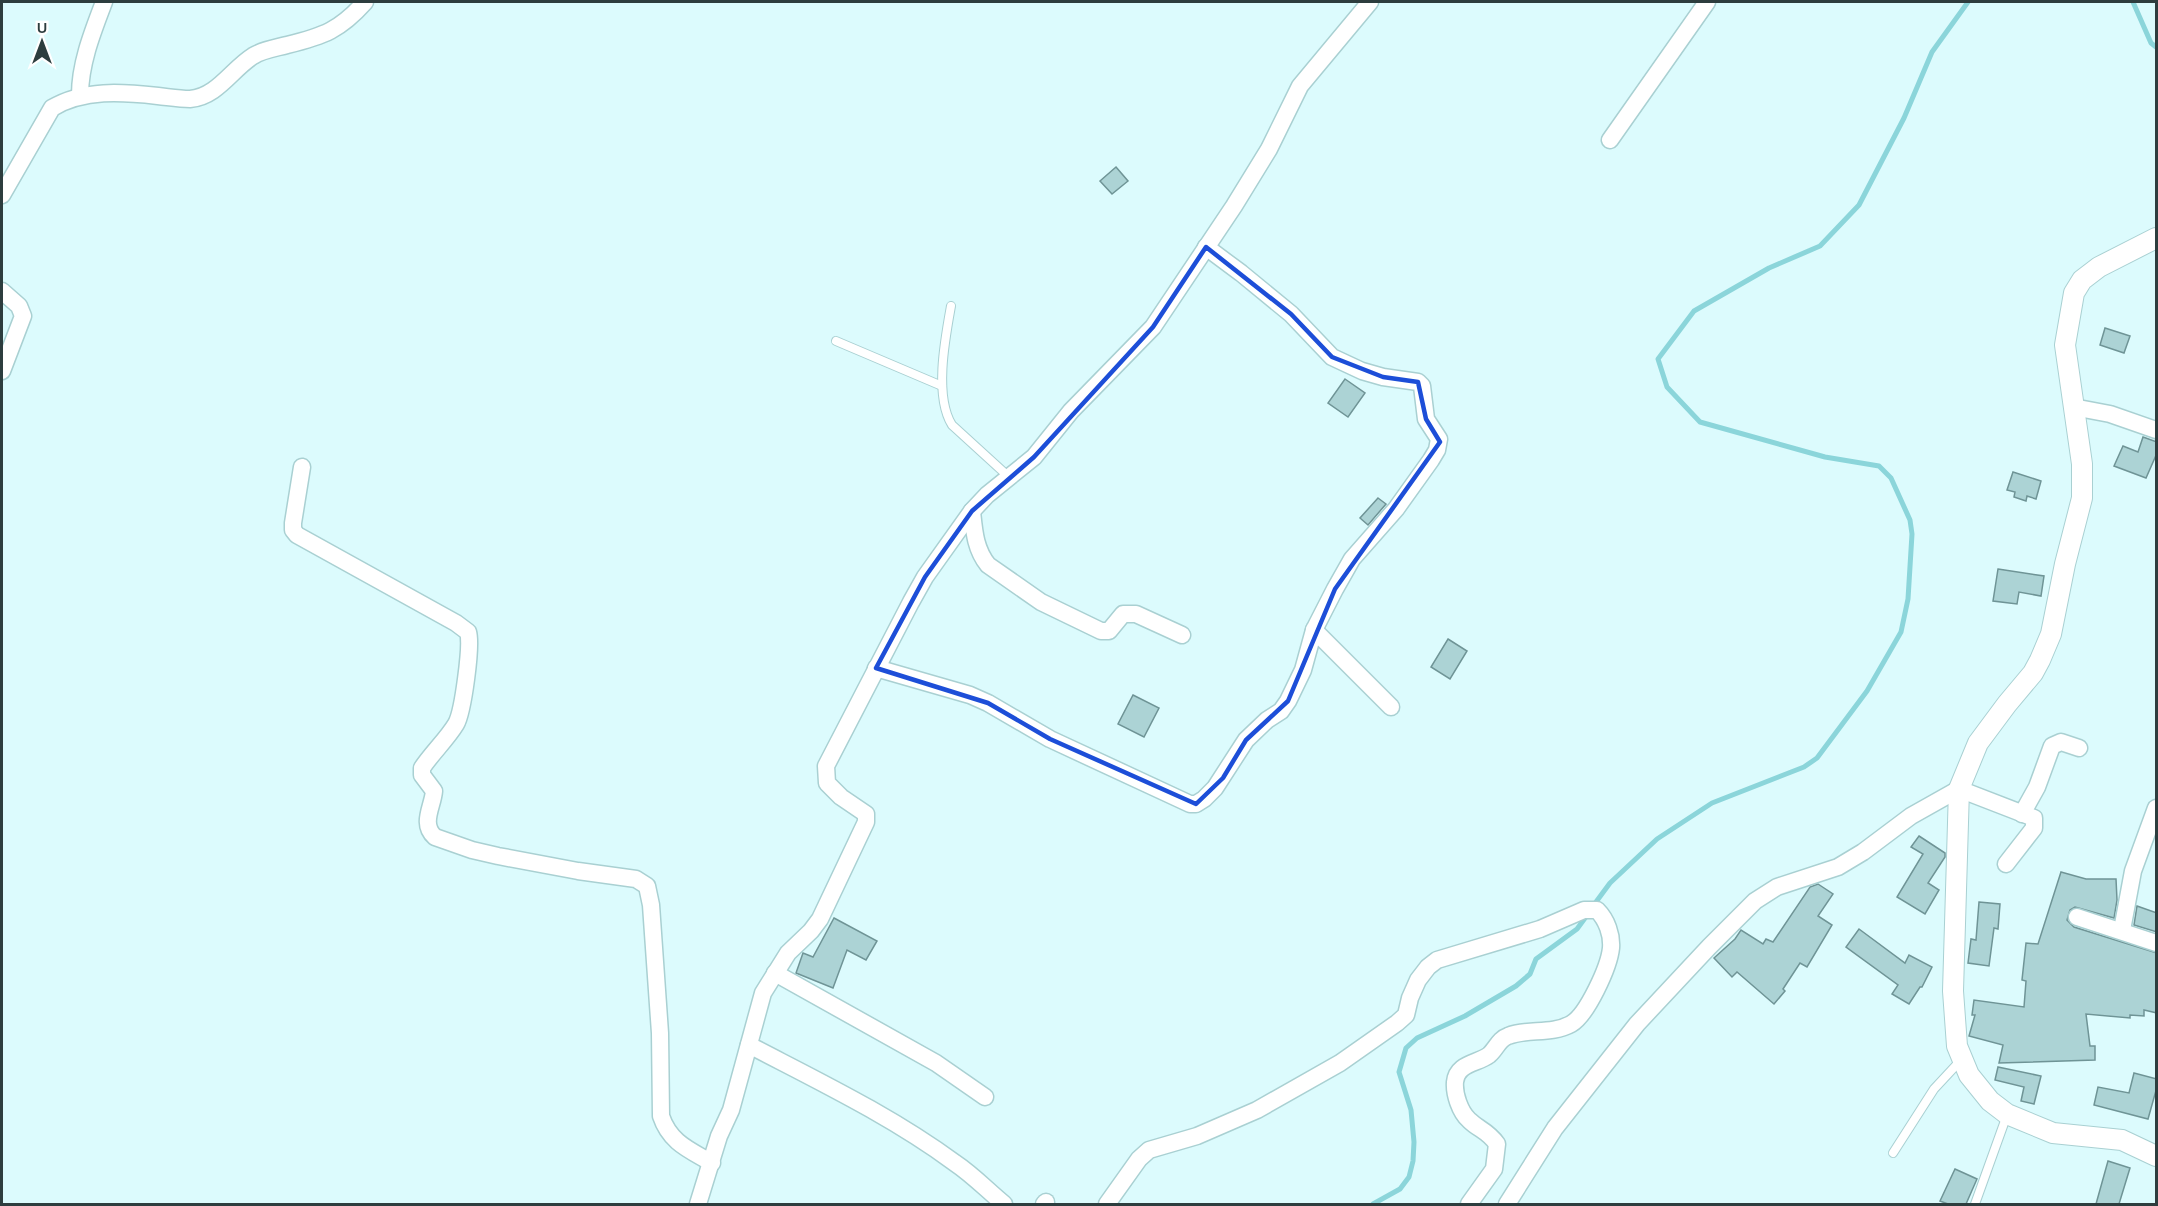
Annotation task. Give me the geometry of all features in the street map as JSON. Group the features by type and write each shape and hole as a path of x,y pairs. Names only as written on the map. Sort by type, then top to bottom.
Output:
{"street":[{"path":"80,95 80,82 87,52 104,2"},
{"path":"2,195 52,108 64,101 80,95 134,93 198,98 216,88 255,54 333,31 365,2"},
{"path":"698,1204 719,1136 731,1110 759,1002 788,953 820,919 866,822 866,814 841,797 827,783 826,766 925,577 972,511 987,495 1034,457 1071,411 1153,327 1186,280 1269,149 1300,86 1370,2"},
{"path":"1610,140 1707,2"},
{"path":"2157,238 2099,267 2082,280 2074,293 2065,345 2082,464 2082,498 2065,564 2051,634 2033,673 1978,743 1959,789 1953,991 1957,1046 1978,1088 1990,1101 2007,1114 2053,1133 2122,1140 2157,1156"},
{"path":"876,668 970,695 1050,739 1180,800 1196,804 1204,799 1223,778 1233,758 1250,735 1281,711 1303,670 1303,662 1314,630 1352,559 1396,509 1437,450 1439,439 1425,419 1420,383 1362,371 1332,357 1291,314 1206,247"},
{"path":"2,291 19,306 23,316 2,371"},
{"path":"2073,407 2110,414 2157,430"},
{"path":"302,466 293,524 293,530 297,535 456,622 468,632 470,650 460,713 456,723 422,768 422,775 434,791 429,810 430,833 435,837 472,850 578,871 636,879 647,886 651,904 660,1033 661,1116 665,1128 673,1139 712,1163"},
{"path":"972,511 976,544 983,559 988,565 1041,602 1101,632 1108,631 1123,614 1128,613 1136,614 1182,635"},
{"path":"1314,630 1392,707"},
{"path":"2022,814 2037,787 2052,746 2061,742 2079,748"},
{"path":"1959,789 2034,818 2034,828 2006,864"},
{"path":"1507,1204 1555,1128 1637,1024 1755,902 1777,887 1838,867 1863,852 1911,816 1959,789"},
{"path":"2122,930 2133,871 2157,808"},
{"path":"1107,1204 1139,1159 1149,1150 1197,1136 1257,1110 1340,1063 1397,1023 1406,1015 1418,980 1437,960 1540,929 1584,910 1597,910 1607,925 1610,951 1590,1000 1579,1018 1557,1030 1506,1036 1492,1052 1466,1065 1456,1077 1457,1095 1463,1112 1469,1120 1488,1132 1497,1144 1494,1169 1469,1204"},
{"path":"2077,916 2157,943"},
{"path":"775,974 927,1058 985,1097"},
{"path":"749,1046 867,1106 957,1164 1004,1204"}],"lane":[{"path":"951,306 945,342 942,386 947,417 952,425 1010,478"},
{"path":"836,341 942,386"},
{"path":"1893,1153 1934,1089 1962,1060"},
{"path":"1976,1204 2007,1114"}],"highlighted area":[{"path":"1206,247 1291,314 1332,357 1383,377 1418,382 1426,419 1440,442 1335,589 1288,701 1246,740 1223,778 1196,804 1050,739 988,703 876,668 925,577 972,511 1034,457 1153,327"}],"building":[{"path":"1116,167 1128,181 1112,194 1100,181"},
{"path":"2105,328 2130,336 2124,353 2100,345"},
{"path":"1345,379 1365,393 1348,417 1328,403"},
{"path":"2143,437 2157,442 2157,453 2146,478 2114,466 2123,446 2138,452"},
{"path":"2013,472 2041,481 2036,499 2027,496 2026,501 2014,497 2015,492 2007,490"},
{"path":"1378,498 1386,504 1368,525 1360,518"},
{"path":"1998,569 2044,576 2041,596 2019,592 2017,604 1993,601"},
{"path":"1448,639 1467,651 1450,679 1431,667"},
{"path":"1133,695 1159,708 1144,737 1118,724"},
{"path":"1919,836 1945,853 1945,857 1928,883 1939,890 1925,914 1897,897 1923,854 1911,847"},
{"path":"2061,872 2086,879 2116,879 2117,900 2114,918 2075,907 2070,910 2067,920 2074,927 2157,953 2157,1013 2144,1010 2144,1016 2130,1015 2130,1018 2086,1014 2090,1046 2095,1046 2095,1060 1999,1063 2003,1045 1969,1036 1975,1015 1972,1015 1974,1000 2024,1007 2026,981 2022,980 2026,943 2038,944"},
{"path":"1818,884 1833,894 1818,916 1832,925 1807,967 1800,963 1783,989 1785,991 1774,1004 1737,972 1732,977 1714,958 1735,939 1741,930 1763,944 1766,939 1773,942 1810,887"},
{"path":"1979,902 2000,904 1998,929 1994,928 1989,966 1968,963 1971,939 1976,940"},
{"path":"2137,906 2157,913 2157,932 2134,925"},
{"path":"834,918 877,941 866,960 847,950 833,988 796,973 803,953 813,957"},
{"path":"1859,929 1905,963 1909,955 1932,967 1922,987 1909,1004 1892,994 1898,985 1846,947"},
{"path":"1998,1067 2041,1076 2034,1104 2021,1101 2024,1087 1995,1080"},
{"path":"2134,1073 2157,1079 2148,1119 2094,1105 2098,1087 2129,1093"},
{"path":"2108,1161 2130,1168 2119,1204 2096,1204"},
{"path":"1955,1169 1977,1179 1966,1204 1948,1204 1940,1201"}],"waterway":[{"path":"1593,906 1610,883 1657,839 1712,803 1804,767 1817,758 1867,691 1901,632 1908,599 1912,534 1910,520 1891,478 1879,466 1825,457 1700,422 1667,387 1658,359 1694,311 1769,268 1820,246 1859,205 1904,118 1932,52 1968,2"},
{"path":"2133,2 2151,43 2156,47"},
{"path":"1373,1204 1400,1189 1409,1177 1413,1161 1411,1110 1399,1072 1406,1048 1417,1038 1465,1016 1516,986 1530,974 1536,959 1577,929 1588,914"}]}
